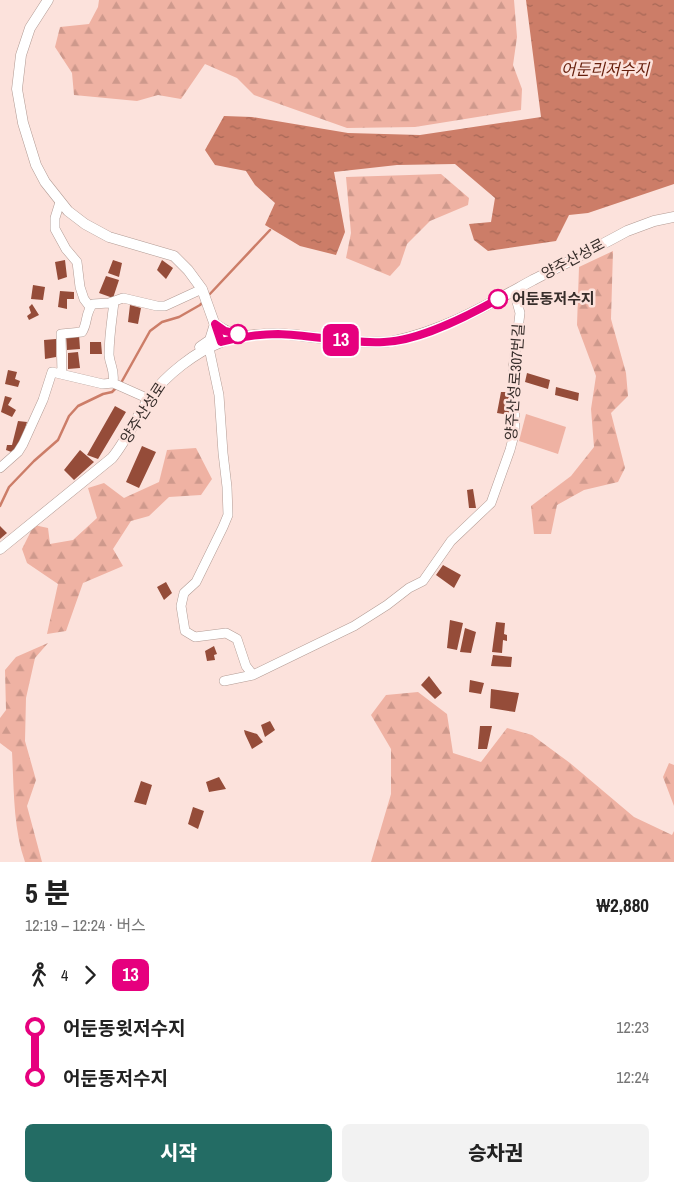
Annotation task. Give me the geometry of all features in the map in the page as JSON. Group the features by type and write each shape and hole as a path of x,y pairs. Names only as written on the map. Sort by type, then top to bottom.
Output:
{"street":[{"path":"48,0 30,28 21,55 18,89 23,123 36,165 45,182 60,202 85,224 109,237 174,256 188,270 203,292 221,342"},
{"path":"60,202 55,218 55,229 77,262 80,287 84,299 90,306"},
{"name":"양주산성로","path":"0,549 112,458 126,440 148,399 166,378 208,348 221,342 254,335 287,334 359,342 393,342 423,334 471,314 627,231 645,224 674,217"},
{"name":"양주산성로307번길","path":"224,681 254,675 354,626 409,588 423,582 451,540 491,502 515,431 513,369 520,313 514,291"},
{"path":"62,374 61,334 82,332 85,327 88,309 93,304 109,303 124,298 157,306 165,306 174,301 203,292"},
{"path":"114,302 109,353 117,385"},
{"path":"215,324 230,333 238,334 261,331 267,335"},
{"path":"182,365 185,359 210,340 215,324"},
{"path":"208,348 220,395 228,515 196,582 184,593 181,606 185,631 195,637 226,633 237,639 246,666 254,675"},
{"path":"0,468 18,452 23,444 43,400 52,372 103,384 117,385 148,399"}],"green space":[{"path":"99,0 514,0 517,37 513,65 522,89 521,110 415,127 347,128 254,95 237,78 205,64 181,99 158,95 137,101 74,95 72,73 55,47 60,27 89,24 98,7"},
{"path":"441,174 469,198 468,205 430,221 407,244 400,265 390,276 346,258 351,233 346,177"},
{"path":"613,251 611,319 626,373 628,396 611,413 625,468 618,482 584,490 557,505 551,534 534,534 531,506 571,476 594,447 591,409 596,376 577,325 579,267"},
{"path":"526,414 566,427 558,454 519,441"},
{"path":"196,448 212,479 201,495 169,497 149,516 131,521 113,549 123,566 83,583 66,631 47,634 58,584 27,563 22,549 34,525 48,528 50,544 73,540 97,518 88,488 104,483 124,498 159,482 167,450"},
{"path":"48,643 35,658 26,698 25,741 36,780 27,806 42,862 25,862 16,822 12,752 0,743 0,718 6,710 5,670 16,657"},
{"path":"418,692 447,714 453,753 481,762 507,728 532,735 570,763 634,817 672,835 674,831 674,862 371,862 391,794 391,749 371,715 386,695"},
{"path":"669,763 674,765 674,806 663,777"}],"water":[{"name":"어둔리저수지","path":"526,0 674,0 674,184 588,213 569,215 556,241 488,251 474,240 469,224 491,222 495,198 455,164 397,165 334,172 345,232 336,255 300,246 265,225 275,203 255,185 246,171 215,165 205,150 224,116 252,117 348,133 420,135 541,117"}],"building":[{"path":"65,260 67,277 58,280 55,262"},
{"path":"113,260 122,263 119,277 108,273"},
{"path":"162,260 173,268 166,279 157,270"},
{"path":"106,276 119,280 113,298 99,293"},
{"path":"33,285 45,287 43,300 31,299"},
{"path":"60,291 74,292 74,299 67,299 67,309 58,307"},
{"path":"32,304 39,315 29,320 27,316 31,313 29,307"},
{"path":"130,305 141,308 138,324 128,322"},
{"path":"66,335 79,335 80,349 67,350"},
{"path":"56,339 56,357 45,359 44,340"},
{"path":"90,342 101,342 102,354 90,354"},
{"path":"78,352 80,368 68,369 68,353"},
{"path":"8,370 17,372 15,379 20,381 18,387 5,384"},
{"path":"527,373 550,380 548,389 525,382"},
{"path":"556,387 579,393 578,401 555,395"},
{"path":"501,392 510,392 509,415 497,413"},
{"path":"5,396 12,398 8,405 16,410 12,417 1,412"},
{"path":"115,406 126,412 98,459 87,455"},
{"path":"18,421 27,422 20,444 14,453 6,450 7,445 12,445"},
{"path":"142,446 156,452 139,488 126,482"},
{"path":"80,450 94,462 74,480 64,470"},
{"path":"473,489 476,508 469,508 467,490"},
{"path":"0,526 7,533 0,539"},
{"path":"443,565 461,575 454,588 436,575"},
{"path":"166,582 172,593 164,600 157,587"},
{"path":"450,620 463,623 457,650 447,648"},
{"path":"496,622 505,623 504,634 507,635 507,641 503,640 502,653 492,652"},
{"path":"465,628 476,632 471,653 460,652"},
{"path":"214,646 217,654 214,655 215,660 207,661 205,651"},
{"path":"493,655 512,657 511,667 491,666"},
{"path":"429,676 442,693 435,699 421,685"},
{"path":"470,680 484,683 481,694 469,692"},
{"path":"491,689 519,693 515,712 490,708"},
{"path":"270,721 275,730 265,737 261,725"},
{"path":"480,726 492,726 487,749 478,749"},
{"path":"244,730 257,734 263,742 252,749"},
{"path":"219,777 226,789 209,792 206,782"},
{"path":"141,781 152,785 146,805 134,802"},
{"path":"193,807 204,811 198,829 188,824"}],"waterway":[{"path":"208,296 270,230"},
{"path":"0,506 9,487 58,440 69,416 78,406 103,394 112,392 121,383 150,331 162,322 179,317 203,302"}],"bus line":[{"name":"13","path":"238,334 225,331 215,324 221,342 254,335 276,334 359,342 393,342 432,330 471,314 498,299"}],"place":[{"name":"어둔동저수지","path":"498,299"}]}
